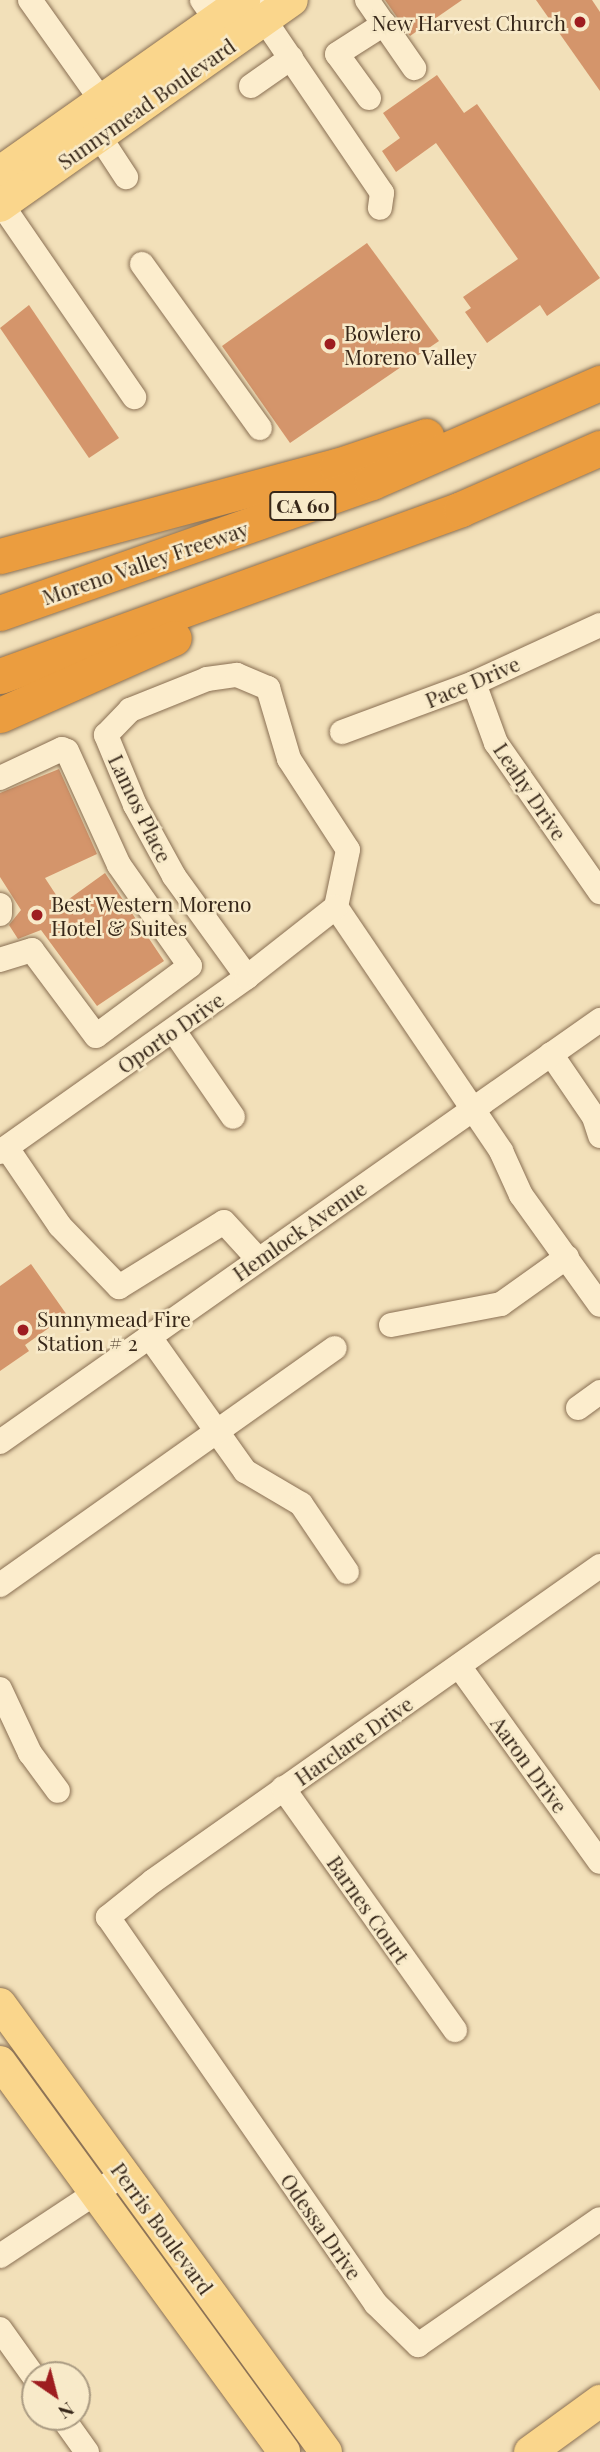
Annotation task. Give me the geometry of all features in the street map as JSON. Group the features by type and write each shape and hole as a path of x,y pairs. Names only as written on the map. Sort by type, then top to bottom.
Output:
{"highway":[{"path":"0,556 337,466 600,373"},
{"name":"Moreno Valley Freeway","path":"0,613 372,482 600,383"},
{"name":"CA 60","path":"0,676 461,509 600,449"},
{"path":"0,715 461,509"}],"main road":[{"name":"Sunnymead Boulevard","path":"1,204 100,118 209,10 292,0"},
{"name":"Sunnymead Boulevard","path":"0,172 100,118 253,6"},
{"name":"Perris Boulevard","path":"0,2004 326,2452"},
{"name":"Perris Boulevard","path":"4,2078 96,2194 284,2452"},
{"path":"530,2452 600,2401"}],"street":[{"path":"30,0 100,118 127,177"},
{"path":"368,0 414,68"},
{"path":"253,6 382,193 380,208"},
{"path":"369,98 337,54 384,24"},
{"path":"251,86 290,58"},
{"path":"1,204 134,397"},
{"path":"142,264 260,428"},
{"name":"Pace Drive","path":"342,732 474,683 600,625"},
{"name":"Lamos Place","path":"247,977 174,876 135,805 106,735 130,710 207,679 237,675 268,688 289,759 348,850 336,907"},
{"name":"Leahy Drive","path":"474,683 496,743 600,892"},
{"path":"0,778 62,748 67,751 119,865 190,966 96,1035 32,950 0,960"},
{"path":"0,905 0,914"},
{"path":"336,907 502,1151 521,1195 600,1305"},
{"name":"Oporto Drive","path":"3,1150 174,1031 336,907"},
{"name":"Hemlock Avenue","path":"0,1442 600,1020"},
{"path":"174,1031 233,1117"},
{"path":"551,1054 594,1117 600,1136"},
{"path":"3,1150 61,1226 119,1287 224,1222 258,1259"},
{"path":"391,1325 501,1304 567,1257"},
{"path":"149,1336 244,1471 300,1504 347,1572"},
{"path":"0,1585 335,1348"},
{"path":"578,1408 600,1392"},
{"name":"Harclare Drive","path":"108,1917 283,1787 600,1566"},
{"name":"Aaron Drive","path":"459,1666 600,1862"},
{"path":"0,1689 30,1753 58,1791"},
{"name":"Barnes Court","path":"283,1787 455,2030"},
{"name":"Odessa Drive","path":"108,1917 376,2304 418,2345 600,2219"},
{"path":"0,2256 124,2174"},
{"path":"0,2329 23,2361"},
{"path":"70,2431 82,2450"}],"building":[{"path":"385,0 462,0 410,36"},
{"path":"536,0 592,0 600,12 600,91"},
{"path":"437,75 464,113 477,104 600,278 547,316 540,305 487,343 465,312 471,308 463,297 518,259 436,143 396,172 382,151 400,138 383,113"},
{"name":"Bowlero Moreno Valley","path":"367,243 439,341 290,443 222,346"},
{"path":"29,305 119,438 89,458 0,328"},
{"path":"59,769 97,854 45,878 62,904 105,873 164,961 97,1006 41,930 18,939 9,925 21,910 0,877 0,793"},
{"name":"Sunnymead Fire Station # 2","path":"31,1264 67,1315 25,1345 29,1351 0,1371 0,1286"}],"place":[{"name":"New Harvest Church","path":"580,22"},
{"name":"Bowlero Moreno Valley","path":"330,344"},
{"name":"Best Western Moreno Hotel & Suites","path":"37,915"},
{"name":"Sunnymead Fire Station # 2","path":"23,1330"}]}
